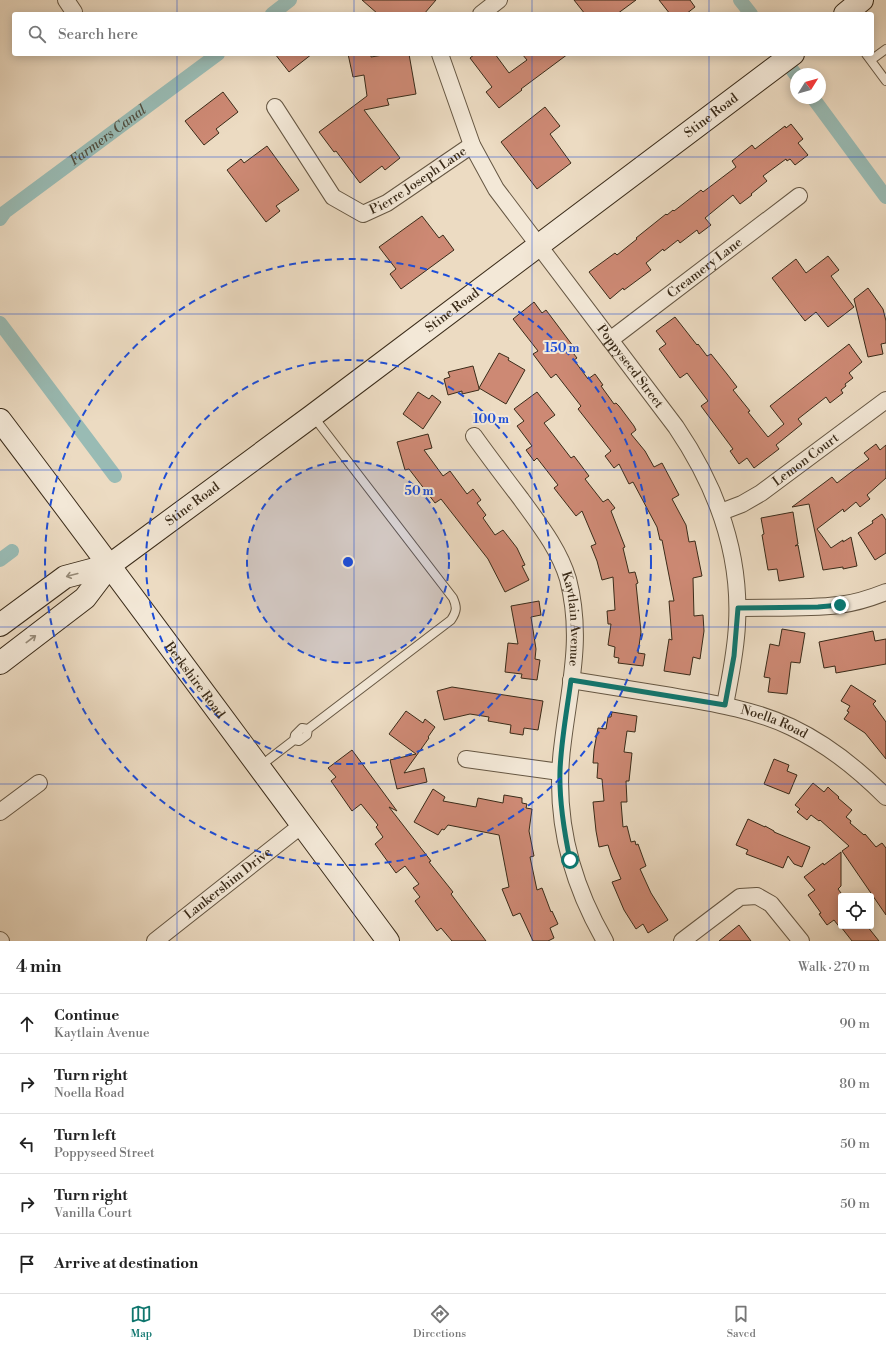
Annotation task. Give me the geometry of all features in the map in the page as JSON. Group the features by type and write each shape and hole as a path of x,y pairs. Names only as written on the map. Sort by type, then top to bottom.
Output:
{"main road":[{"path":"847,12 862,0"},
{"name":"Stine Road","path":"0,663 85,598 110,565 312,416 790,56"},
{"name":"Berkshire Road","path":"0,420 110,565 388,941"},
{"name":"Stine Road","path":"0,625 65,577 110,565"}],"street":[{"path":"484,12 499,0"},
{"name":"Poppyseed Street","path":"441,56 472,145 496,189 691,449 706,477 721,512 730,543 738,608 734,656 725,705"},
{"name":"Pierre Joseph Lane","path":"275,107 333,197 363,214 387,203 472,145"},
{"name":"Creamery Lane","path":"610,340 799,196"},
{"name":"Lemon Court","path":"721,512 742,504 761,493 886,400"},
{"name":"Kaytlain Avenue","path":"474,436 545,531 558,554 573,599 576,622 576,644 562,742 560,802 564,833 570,860 580,891 593,920 605,941"},
{"path":"738,608 818,607 840,605 865,600 886,592"},
{"name":"Noella Road","path":"571,680 725,705 761,715 791,727 818,741 866,776 886,796"},
{"path":"466,759 560,772"},
{"path":"0,812 39,783"},
{"name":"Lankershim Drive","path":"155,941 302,825"},
{"path":"682,941 740,897 757,896 771,904 801,941"}],"lane":[{"path":"874,55 886,49"},
{"path":"869,57 886,81"},
{"path":"258,767 294,740 294,735 302,728 308,729 451,620 455,614 457,606 453,598 312,416"}],"building":[{"path":"362,0 436,0 426,12 376,12"},
{"path":"574,0 636,0 620,12 583,12"},
{"path":"659,0 690,0 695,7 689,12 668,12"},
{"path":"277,56 309,56 289,72"},
{"path":"348,56 409,56 416,94 387,99 389,105 364,110 400,158 385,170 382,166 360,183 336,151 334,152 319,132 367,96 364,75 353,77"},
{"path":"472,56 496,56 509,73 527,60 524,56 565,56 521,89 522,90 499,108 486,92 492,87 470,58"},
{"path":"223,92 238,112 216,129 219,133 204,145 185,121"},
{"path":"545,107 560,126 550,134 571,163 537,189 501,142"},
{"path":"791,124 803,139 798,143 808,155 795,165 790,159 787,161 786,159 763,176 767,181 740,204 733,195 705,218 711,225 699,234 697,230 680,243 678,240 664,251 663,249 646,263 651,270 624,290 623,288 610,299 589,272 615,253 617,255 666,214 667,215 673,210 674,211 701,190 703,192 736,167 732,161 752,145 755,149 785,126 786,128"},
{"path":"267,146 299,190 276,206 280,211 266,222 227,170 241,159 244,163"},
{"path":"422,216 439,238 443,235 454,250 401,289 390,274 396,269 379,247"},
{"path":"828,256 839,270 831,276 854,307 828,327 816,312 805,321 772,278 796,259 806,273"},
{"path":"868,288 883,309 886,321 886,343 881,344 883,354 868,357 854,299"},
{"path":"534,302 542,313 546,310 573,346 570,349 577,358 574,360 588,379 595,374 603,385 601,386 614,404 616,403 619,406 634,426 636,430 631,434 645,451 654,467 662,463 679,495 672,499 686,525 689,542 695,541 702,576 693,578 694,616 703,615 704,631 700,659 693,657 690,675 664,671 669,639 672,640 669,601 674,601 662,540 660,540 657,527 633,482 629,484 619,464 614,468 605,456 611,451 578,409 581,406 556,374 551,378 533,354 538,351 513,319"},
{"path":"675,317 707,356 711,354 727,374 737,387 733,390 768,437 784,424 770,406 849,344 862,362 849,373 853,378 845,384 846,386 841,390 843,393 830,403 826,397 798,419 802,424 776,445 779,449 754,468 747,458 739,464 730,451 733,449 701,406 708,401 687,373 680,378 659,349 666,344 656,331"},
{"path":"499,353 509,358 508,360 525,370 506,404 479,388"},
{"path":"473,366 479,390 462,394 462,391 448,395 444,379 450,377 448,372"},
{"path":"418,392 429,399 432,395 441,402 423,429 403,414"},
{"path":"537,392 555,415 544,423 571,458 574,456 589,476 585,479 603,502 608,499 615,508 611,511 625,547 623,548 629,573 635,572 638,583 636,584 641,632 638,653 645,654 643,666 618,663 619,658 614,657 615,647 608,645 611,624 608,624 607,611 615,610 613,577 602,580 591,546 596,544 582,511 576,516 554,488 558,485 537,458 534,461 526,450 532,446 517,426 524,421 514,409"},
{"path":"428,434 432,448 424,450 443,476 450,471 467,494 473,489 481,500 477,503 486,515 483,518 495,535 503,530 517,548 525,565 522,566 529,580 505,592 488,559 441,499 435,503 409,469 405,470 397,442"},
{"path":"876,444 880,450 886,445 886,478 867,495 870,499 860,507 856,502 844,512 843,509 817,529 831,548 843,540 843,542 851,537 857,566 843,569 843,567 823,570 809,504 792,507 832,477 837,483 869,459 864,453"},
{"path":"793,512 798,544 795,546 798,545 804,577 779,581 777,569 768,570 762,535 764,534 761,518"},
{"path":"882,514 886,520 886,553 875,560 858,533 873,523 872,521"},
{"path":"539,601 541,615 531,617 536,649 535,659 540,660 537,680 521,678 522,674 505,672 508,643 518,644 511,606"},
{"path":"782,629 805,633 800,663 791,662 787,694 768,692 770,678 764,677 770,644 779,646"},
{"path":"873,631 875,641 886,639 886,664 836,673 835,666 824,668 819,642"},
{"path":"851,685 876,701 873,704 886,722 886,759 865,733 844,719 849,712 847,711 850,706 841,701"},
{"path":"452,687 543,701 538,730 524,728 523,735 510,733 511,725 488,721 489,717 470,714 444,720 437,691"},
{"path":"406,711 423,723 425,719 435,727 404,773 424,768 427,782 397,789 390,760 416,754 389,734"},
{"path":"612,712 637,716 635,732 627,731 624,752 632,753 629,781 626,781 627,802 621,802 623,827 627,826 631,842 635,841 636,845 638,844 646,866 640,869 651,893 668,920 648,933 643,924 636,929 624,910 612,882 621,879 608,845 599,847 596,831 593,802 604,801 602,779 597,778 598,763 593,763 594,750 598,728 606,729 608,717 611,717"},
{"path":"352,750 397,811 389,807 431,861 429,862 453,892 451,894 486,941 452,941 441,928 437,931 415,901 420,897 413,888 419,884 405,866 396,873 375,844 383,837 376,827 378,825 361,804 352,811 331,781 336,777 328,768"},
{"path":"774,759 789,765 787,771 797,775 789,794 764,784"},
{"path":"813,783 824,792 828,787 852,810 846,817 851,821 850,823 864,835 865,834 876,847 882,843 886,848 886,915 874,898 874,893 871,893 842,851 849,846 820,820 819,821 811,815 807,820 797,812 800,809 795,805"},
{"path":"433,789 445,797 443,801 476,807 478,798 503,803 504,795 522,798 522,803 527,804 526,808 532,809 529,831 534,856 530,857 537,890 542,888 551,912 552,911 558,924 550,928 554,938 548,941 533,941 520,913 513,916 502,889 509,887 499,835 448,825 444,830 442,829 438,835 414,822"},
{"path":"748,819 810,847 802,867 794,864 788,856 783,868 746,854 748,850 736,845"},
{"path":"841,852 841,886 838,889 841,893 838,893 838,925 834,920 827,925 819,914 821,913 808,895 815,890 804,877 823,863 824,865"},
{"path":"739,925 751,941 719,941"},
{"path":"843,929 869,929 879,941 852,941"}],"waterway":[{"name":"Farmers Canal","path":"275,12 290,0"},
{"path":"740,0 749,12"},
{"name":"Farmers Canal","path":"0,219 5,212 215,56"},
{"path":"782,56 791,68"},
{"path":"817,104 886,197"},
{"name":"Farmers Canal","path":"0,323 115,476"},
{"name":"Farmers Canal","path":"0,560 12,551"}],"route":[{"path":"570,860 564,833 560,802 560,772 562,742 571,680 725,705 734,656 738,608 818,607 840,605"}]}
